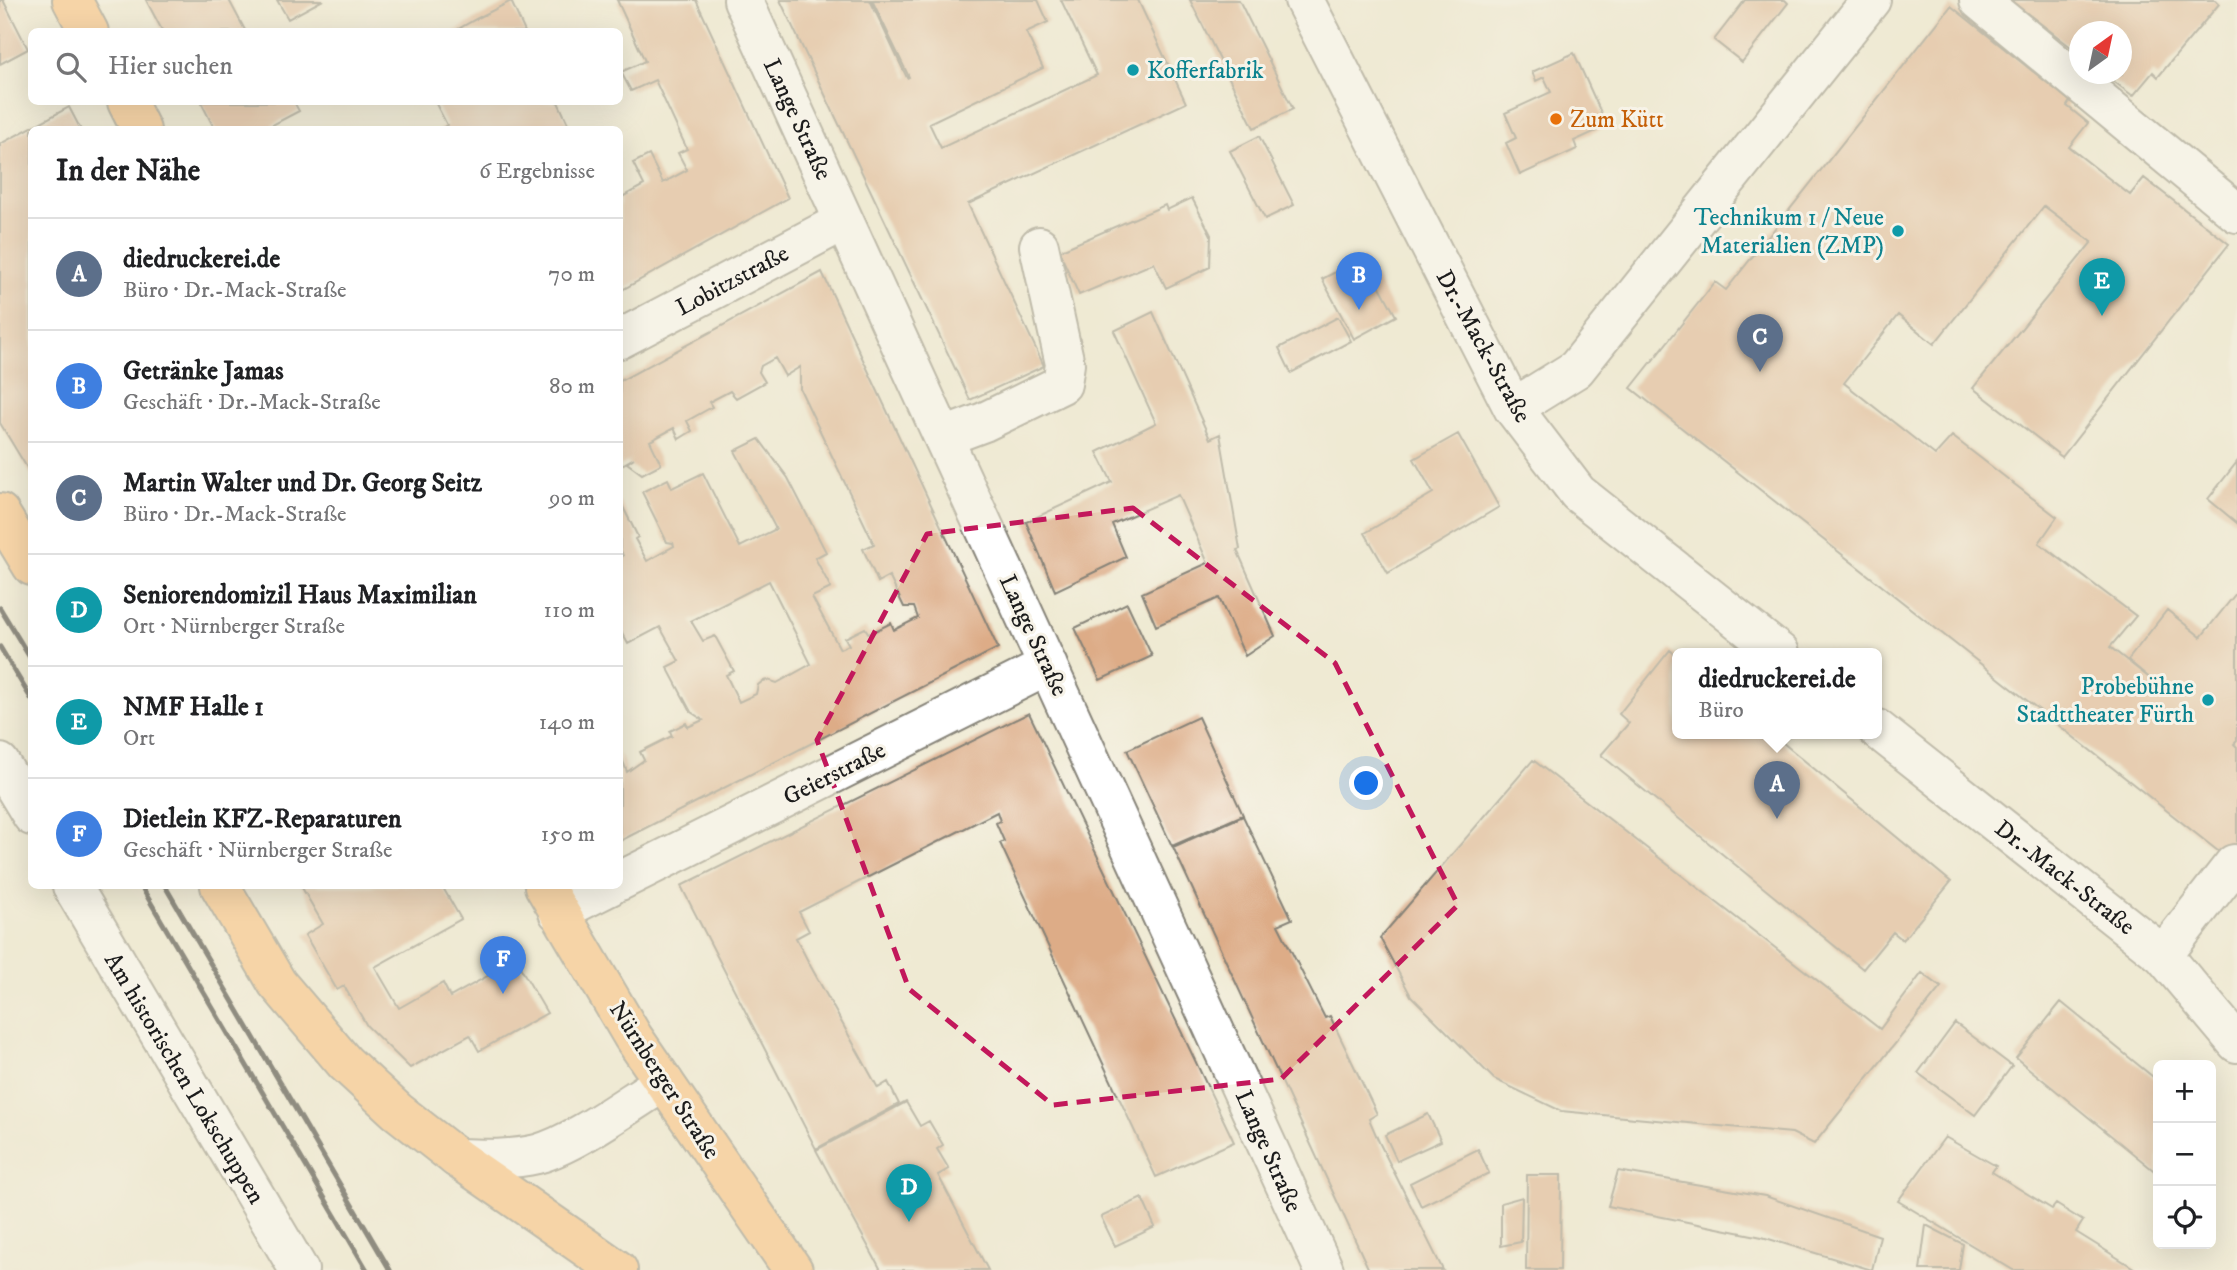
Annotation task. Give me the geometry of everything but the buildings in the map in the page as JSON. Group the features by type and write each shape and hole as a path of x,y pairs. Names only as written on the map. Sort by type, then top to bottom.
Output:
{"main road":[{"path":"72,0 87,28"},
{"path":"128,105 139,126"},
{"path":"0,513 28,559"},
{"path":"222,889 277,983 345,1063 397,1111 457,1158 618,1270"},
{"name":"Nürnberger Straße","path":"551,899 633,1037 793,1270"}],"street":[{"name":"Lange Straße","path":"743,0 1324,1270"},
{"name":"Dr.-Mack-Straße","path":"1304,0 1513,408 1578,493 1774,648"},
{"path":"1513,408 1576,369 1871,0"},
{"path":"1979,0 2237,213"},
{"name":"Lobitzstraße","path":"623,337 844,221"},
{"path":"944,437 984,422 1062,384 1065,364 1039,246"},
{"name":"Geierstraße","path":"623,879 1048,666"},
{"name":"Dr.-Mack-Straße","path":"1882,733 2163,955 2237,1043"},
{"path":"0,762 28,809"},
{"path":"2163,955 2234,864"},
{"name":"Am historischen Lokschuppen","path":"74,889 299,1270"},
{"path":"551,899 596,889"},
{"path":"457,1158 502,1159 538,1153 569,1140 664,1082"}],"highlighted area":[{"path":"1133,508 1335,663 1458,905 1281,1079 1053,1105 909,989 817,740 927,534"}],"railway":[{"path":"0,608 28,654"},
{"path":"0,647 28,693"},
{"path":"143,889 367,1270"},
{"path":"167,889 390,1270"}],"place":[{"name":"Kofferfabrik","path":"1133,70"},
{"name":"Zum Kütt","path":"1556,119"},
{"name":"Technikum 1 / Neue Materialien (ZMP)","path":"1898,231"},
{"name":"Getränke Jamas","path":"1359,310"},
{"name":"NMF Halle 1","path":"2102,316"},
{"name":"Martin Walter und Dr. Georg Seitz","path":"1760,372"},
{"name":"Probebühne Stadttheater Fürth","path":"2208,700"},
{"name":"diedruckerei.de","path":"1777,819"},
{"name":"Dietlein KFZ-Reparaturen","path":"503,994"},
{"name":"Seniorendomizil Haus Maximilian","path":"909,1222"}]}
